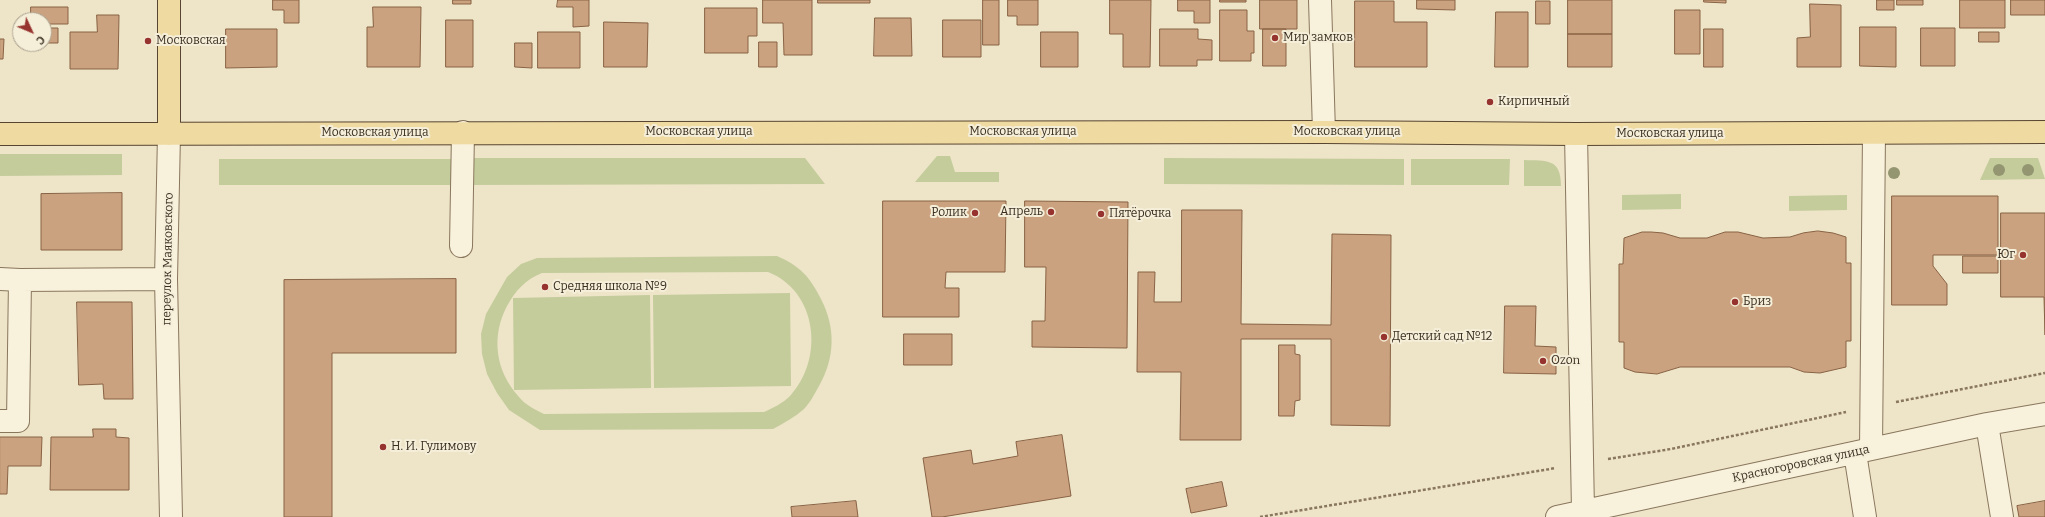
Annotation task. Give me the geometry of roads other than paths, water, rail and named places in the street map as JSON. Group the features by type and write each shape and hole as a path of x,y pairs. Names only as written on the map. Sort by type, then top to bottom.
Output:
{"main road":[{"name":"переулок Маяковского","path":"169,0 169,134"},
{"name":"Московская улица","path":"0,134 462,132 1324,132 1576,134 2045,132"}],"street":[{"path":"1320,0 1324,132"},
{"path":"461,246 462,132"},
{"path":"1865,517 1863,451 1872,407 1874,133"},
{"name":"переулок Маяковского","path":"169,134 166,279 171,517"},
{"path":"1576,134 1583,512"},
{"path":"0,421 18,421 10,279 166,279"},
{"name":"Красногоровская улица","path":"1557,517 1987,424 2045,414"},
{"path":"1987,424 2002,517"}],"place":[{"name":"Мир замков","path":"1275,38"},
{"name":"Московская","path":"148,41"},
{"name":"Кирпичный","path":"1490,102"},
{"name":"Апрель","path":"1051,212"},
{"name":"Ролик","path":"975,213"},
{"name":"Пятёрочка","path":"1101,214"},
{"name":"Юг","path":"2023,255"},
{"name":"Средняя школа №9","path":"545,287"},
{"name":"Бриз","path":"1735,302"},
{"name":"Детский сад №12","path":"1384,337"},
{"name":"Ozon","path":"1543,361"},
{"name":"Н. И. Гулимову","path":"383,447"}]}
